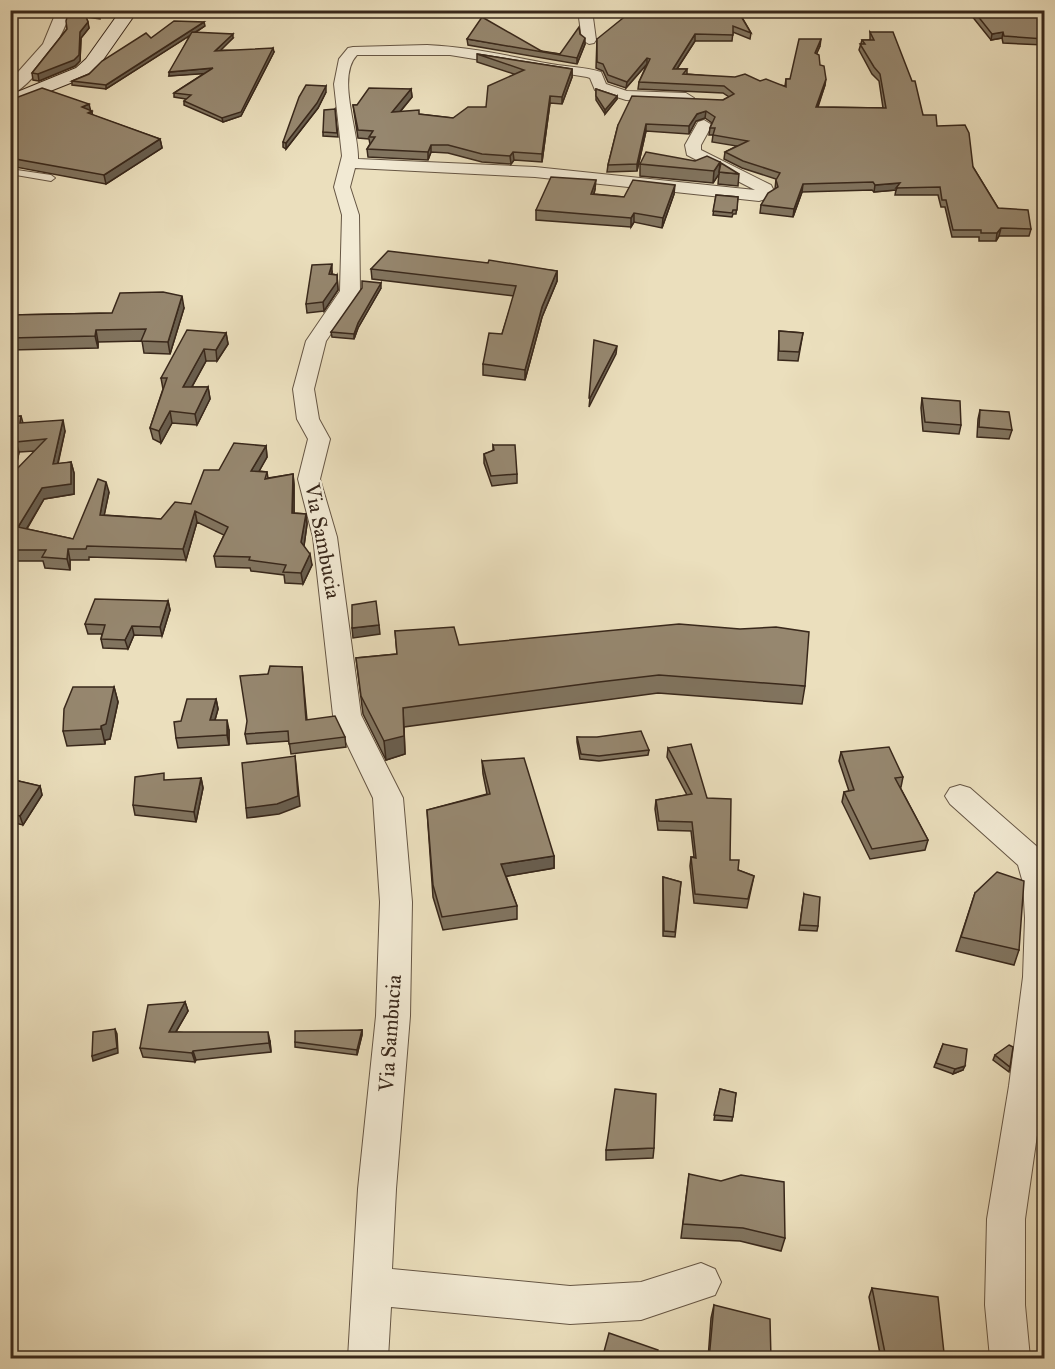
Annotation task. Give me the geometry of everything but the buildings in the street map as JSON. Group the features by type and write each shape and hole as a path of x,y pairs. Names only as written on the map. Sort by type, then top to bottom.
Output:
{"street":[{"path":"10,90 38,63 60,28 64,10"},
{"path":"11,102 82,72 98,55 130,10"},
{"path":"585,10 589,40"},
{"name":"Via Sambucia","path":"368,1359 377,1189 393,1016 396,902 388,798 347,715 325,537 309,479 319,439 310,426 303,405 303,377 318,337 338,314 351,288 348,256 350,212 342,189 350,143 341,87 342,64 347,55 353,51 405,48 488,53 555,69 589,72 596,75 600,87 626,95 712,100"},
{"path":"348,163 535,172 759,196 766,193 765,189 755,183 693,152 693,145 704,125"},
{"path":"960,796 1031,859 1039,883 1041,918 1036,1000 1027,1086 1006,1219 1005,1305 1010,1359"},
{"path":"372,1286 570,1305 641,1301 701,1282"}],"lane":[{"path":"10,171 51,178"}]}
